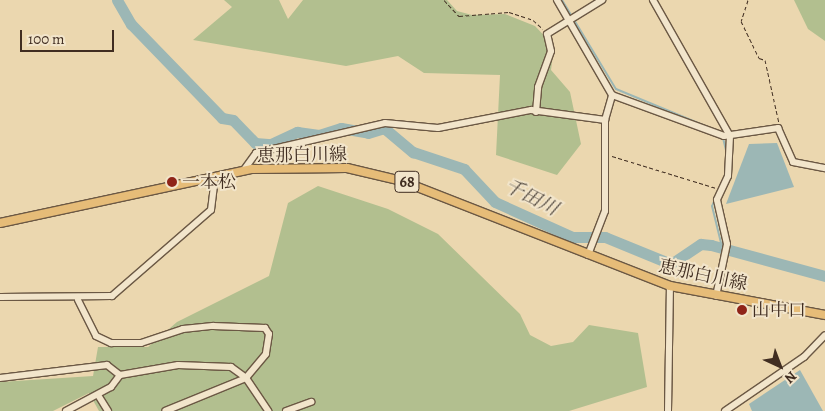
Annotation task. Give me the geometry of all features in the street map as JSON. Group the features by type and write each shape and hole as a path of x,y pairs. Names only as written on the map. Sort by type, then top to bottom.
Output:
{"main road":[{"name":"恵那白川線","path":"0,223 243,171 322,166 383,175 670,286 825,315"}],"street":[{"path":"557,0 612,95 730,136 778,128 793,162 825,168"},
{"path":"536,112 538,87 551,51 547,34 602,0"},
{"path":"652,0 730,136 728,176 720,191 717,206 726,248 716,296"},
{"path":"588,255 600,230 605,211 605,120 612,95"},
{"path":"243,171 256,153 385,123 438,128 501,113 536,112 605,120"},
{"path":"0,297 40,295 78,300 112,296 211,210 215,176"},
{"path":"668,411 670,286"},
{"path":"78,300 96,336 111,344 140,343 183,329 213,326 265,328 269,334 268,350 246,378 164,411"},
{"path":"725,411 804,357 825,334"},
{"path":"66,411 98,395 120,374 204,365 231,367 246,378 268,411"},
{"path":"0,378 107,366 120,374"},
{"path":"98,395 108,411"},
{"path":"286,411 311,402"}],"path":[{"path":"444,0 459,16 508,12 533,20 547,34"},
{"path":"748,0 740,21 759,58 765,60 778,128"},
{"path":"605,153 720,191"}],"green space":[{"path":"224,0 279,0 288,19 303,0 447,0 457,11 472,15 505,14 535,26 554,46 551,70 570,92 581,144 557,175 496,155 500,75 424,73 398,56 346,66 193,40 232,7"},
{"path":"794,0 825,0 825,41 808,29"},
{"path":"318,186 388,209 438,234 520,314 530,335 551,346 573,342 589,325 638,333 647,387 569,411 99,411 89,393 53,411 0,411 0,382 93,376 98,347 148,347 177,322 269,276 288,203"}],"water":[{"path":"777,143 794,187 726,204 749,144"},
{"path":"800,370 823,411 752,411 749,404"}],"waterway":[{"name":"千田川","path":"117,0 131,24 222,118 233,120 255,143 271,144 297,132 319,135 341,128 368,133 384,128 413,152 464,169 495,202 572,237 605,237 671,264 701,244 711,245 825,276"},
{"path":"562,0 616,89 722,133"},
{"path":"723,138 726,150"},
{"path":"721,184 712,206 722,247"}],"place":[{"name":"一本松","path":"172,182"},
{"name":"山中口","path":"742,310"}]}
